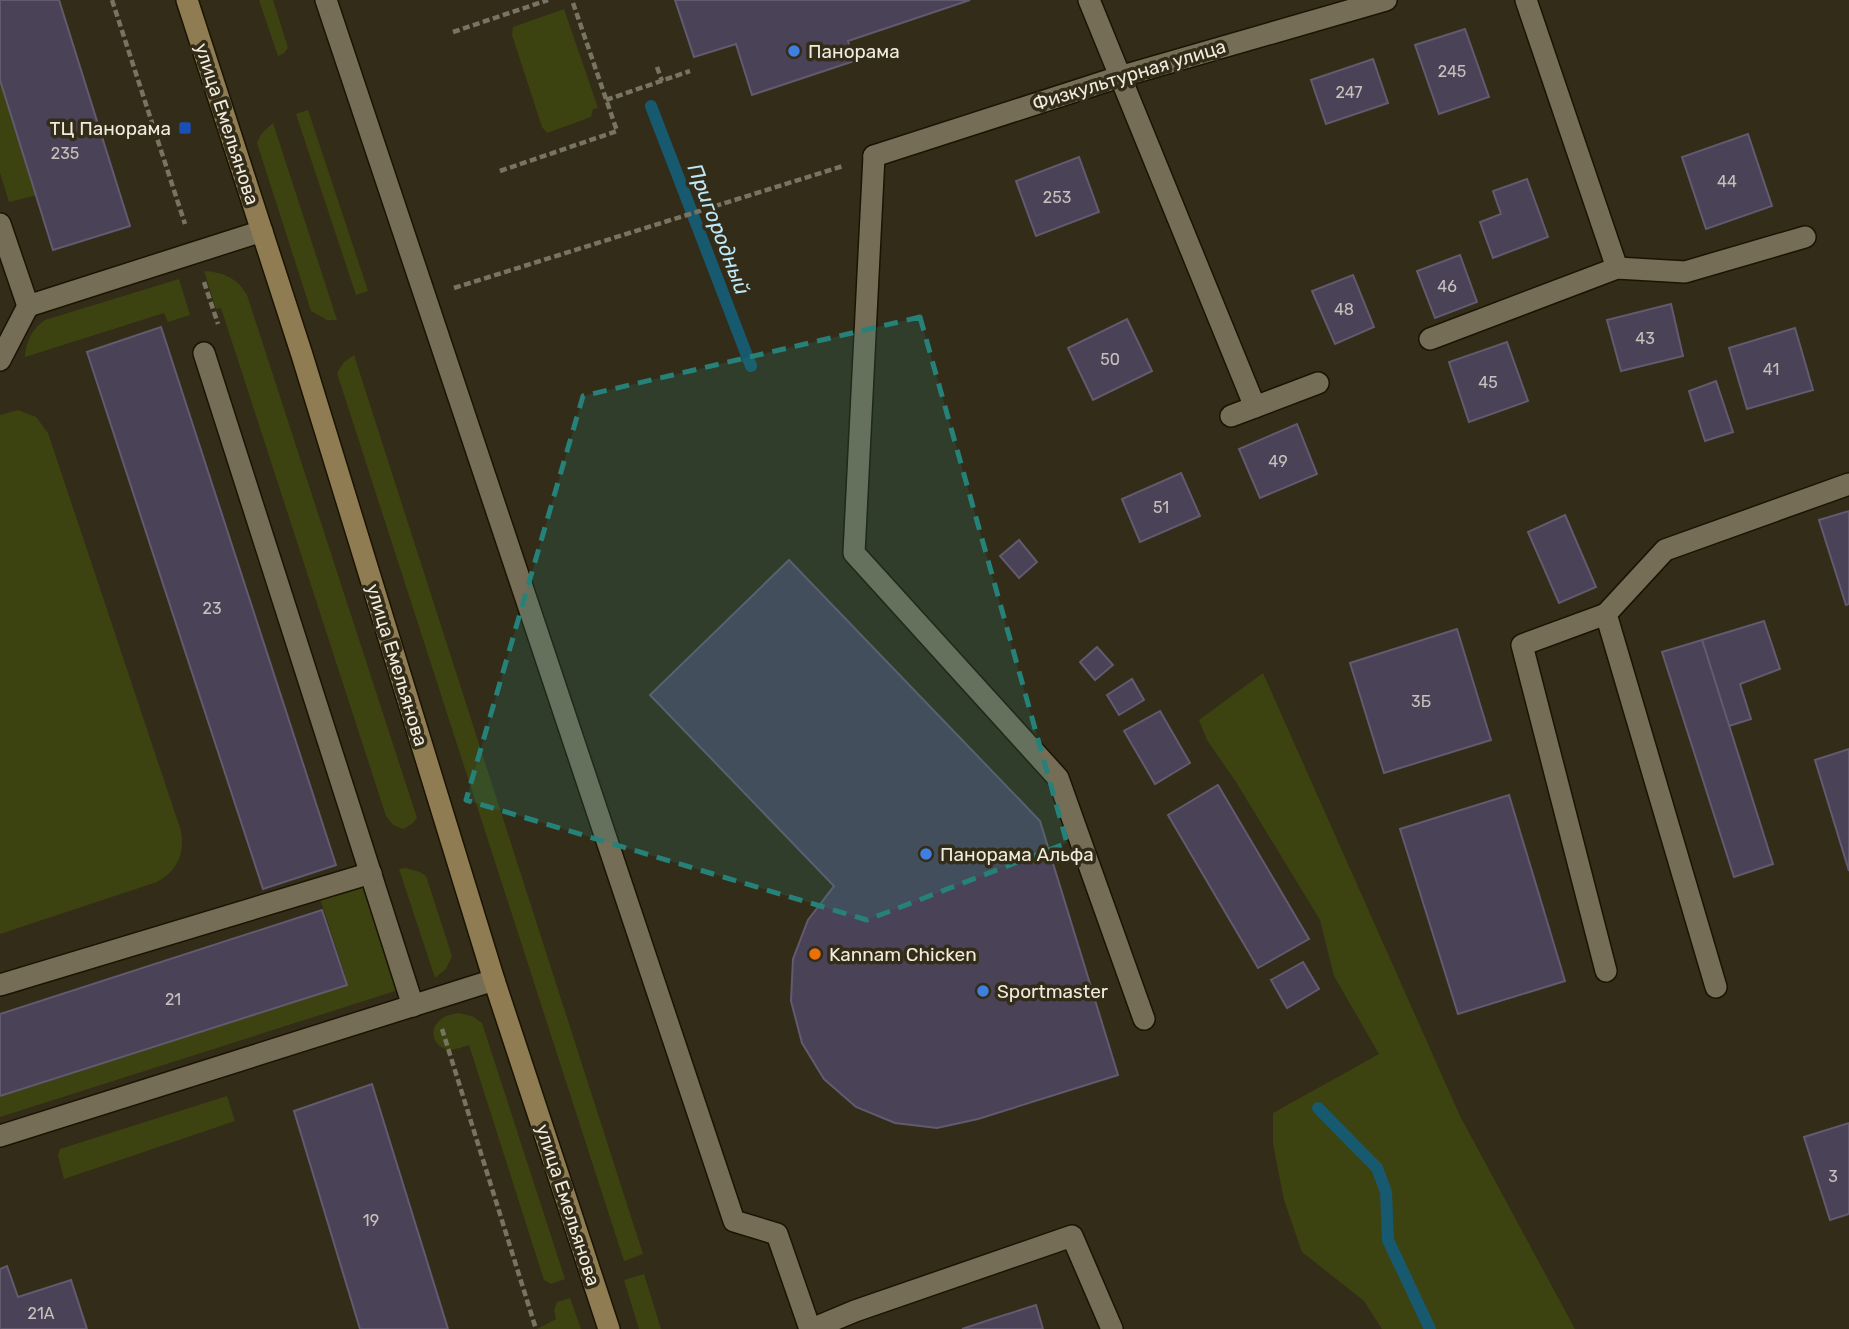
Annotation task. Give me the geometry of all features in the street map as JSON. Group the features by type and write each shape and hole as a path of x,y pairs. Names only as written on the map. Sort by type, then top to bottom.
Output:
{"main road":[{"name":"улица Емельянова","path":"187,0 262,231 494,981 609,1329"}],"street":[{"path":"327,0 734,1221 776,1234 811,1329 1072,1236 1112,1329"},
{"path":"1089,0 1255,407"},
{"name":"Физкультурная улица","path":"874,156 1119,76 1386,0"},
{"path":"1526,0 1617,268"},
{"path":"874,156 854,553 1058,778 1144,1019"},
{"path":"0,224 28,306"},
{"path":"0,360 28,306 262,231"},
{"path":"1430,339 1617,268 1685,272 1805,237"},
{"path":"204,353 371,873 423,1003"},
{"path":"1231,416 1318,383"},
{"path":"1606,971 1522,645 1606,614 1665,550 1849,484"},
{"path":"1606,614 1716,987"},
{"path":"0,985 371,873"},
{"path":"0,1136 494,981"}],"path":[{"path":"453,32 548,0"},
{"path":"500,171 617,131 572,0"},
{"path":"657,67 662,81"},
{"path":"606,100 690,71"},
{"path":"426,297 874,156"},
{"path":"423,1003 536,1329"}],"highlighted area":[{"path":"920,317 1067,843 867,920 466,800 583,396"}],"green space":[{"path":"259,0 273,0 288,48 278,56"},
{"path":"564,9 598,108 593,109 591,117 547,133 542,127 512,35 513,27"},
{"path":"0,72 38,195 9,202 0,173"},
{"path":"308,110 368,291 356,295 296,114"},
{"path":"273,123 337,320 327,320 311,311 257,143 262,133"},
{"path":"204,271 229,277 239,284 247,295 417,818 403,829 393,825 386,816 221,308 216,309"},
{"path":"179,279 190,315 168,322 164,313 25,357 30,336 45,320"},
{"path":"354,355 643,1254 624,1261 337,373 344,362"},
{"path":"18,410 36,417 48,433 181,831 182,847 178,861 170,873 157,882 0,934 0,415"},
{"path":"1263,673 1460,1116 1575,1329 1382,1329 1364,1301 1302,1252 1284,1200 1273,1144 1273,1113 1379,1054 1334,976 1320,920 1236,782 1207,740 1199,720"},
{"path":"406,868 426,876 452,956 446,969 435,978 399,869"},
{"path":"374,876 411,986 0,1117 0,1088 345,975 319,895"},
{"path":"459,1013 472,1016 482,1023 565,1279 551,1284 544,1280 469,1045 446,1049 438,1045 434,1038 435,1026 440,1020"},
{"path":"227,1096 235,1121 64,1179 58,1155 60,1149"},
{"path":"644,1274 661,1329 639,1329 624,1280"},
{"path":"570,1298 581,1329 537,1329 556,1319 554,1310 557,1302"}],"building":[{"path":"0,0 59,0 130,226 53,250 0,80"},
{"name":"Панорама","path":"675,0 970,0 848,41 854,61 752,95 736,44 694,57"},
{"path":"1465,29 1489,97 1439,114 1415,45"},
{"path":"1373,59 1388,103 1326,124 1311,80"},
{"path":"1748,134 1772,206 1706,229 1682,157"},
{"path":"1079,157 1099,212 1036,236 1016,181"},
{"path":"1527,179 1548,237 1493,258 1480,222 1501,214 1493,191"},
{"path":"1460,255 1477,302 1435,318 1417,271"},
{"path":"1353,275 1374,327 1335,344 1312,291"},
{"path":"1671,304 1683,356 1621,371 1607,320"},
{"path":"1127,319 1152,371 1093,400 1068,348"},
{"path":"161,327 336,865 263,889 87,352"},
{"path":"1795,328 1813,390 1747,409 1729,348"},
{"path":"1507,342 1528,401 1469,422 1449,362"},
{"path":"1716,381 1733,432 1705,441 1689,391"},
{"path":"1297,424 1317,474 1260,498 1239,449"},
{"path":"1181,473 1200,516 1140,542 1122,499"},
{"path":"1849,511 1849,604 1846,605 1819,520"},
{"path":"1565,515 1596,587 1559,603 1528,532"},
{"path":"1019,540 1037,562 1019,578 1000,556"},
{"name":"Панорама Альфа","path":"789,560 1040,821 1118,1075 978,1119 937,1128 895,1123 856,1107 824,1079 802,1043 791,1001 793,959 808,920 834,886 650,695"},
{"path":"1764,621 1780,669 1740,684 1751,719 1729,726 1702,640"},
{"path":"1457,629 1491,740 1384,773 1350,663"},
{"path":"1702,640 1773,864 1734,877 1662,652"},
{"path":"1097,647 1113,665 1095,680 1080,662"},
{"path":"1132,679 1144,700 1119,715 1107,695"},
{"path":"1160,711 1190,763 1155,784 1124,731"},
{"path":"1849,749 1849,871 1815,760"},
{"path":"1218,785 1309,939 1258,968 1168,815"},
{"path":"1509,795 1565,981 1458,1014 1400,829"},
{"path":"322,910 347,985 0,1096 0,1014"},
{"path":"1303,962 1319,989 1287,1008 1271,980"},
{"path":"372,1084 448,1329 360,1329 294,1111"},
{"path":"1849,1123 1849,1214 1830,1220 1804,1137"},
{"path":"7,1266 18,1297 71,1280 87,1329 0,1329 0,1269"},
{"path":"1036,1305 1043,1329 962,1329 992,1319"}],"waterway":[{"name":"Пригородный","path":"651,106 751,366"},
{"name":"Пригородный","path":"1318,1108 1377,1168 1386,1192 1388,1240 1430,1329"}],"place":[{"name":"Панорама","path":"794,51"},
{"name":"ТЦ Панорама","path":"185,128"},
{"name":"Панорама Альфа","path":"926,854"},
{"name":"Kannam Chicken","path":"815,954"},
{"name":"Sportmaster","path":"983,991"}]}
